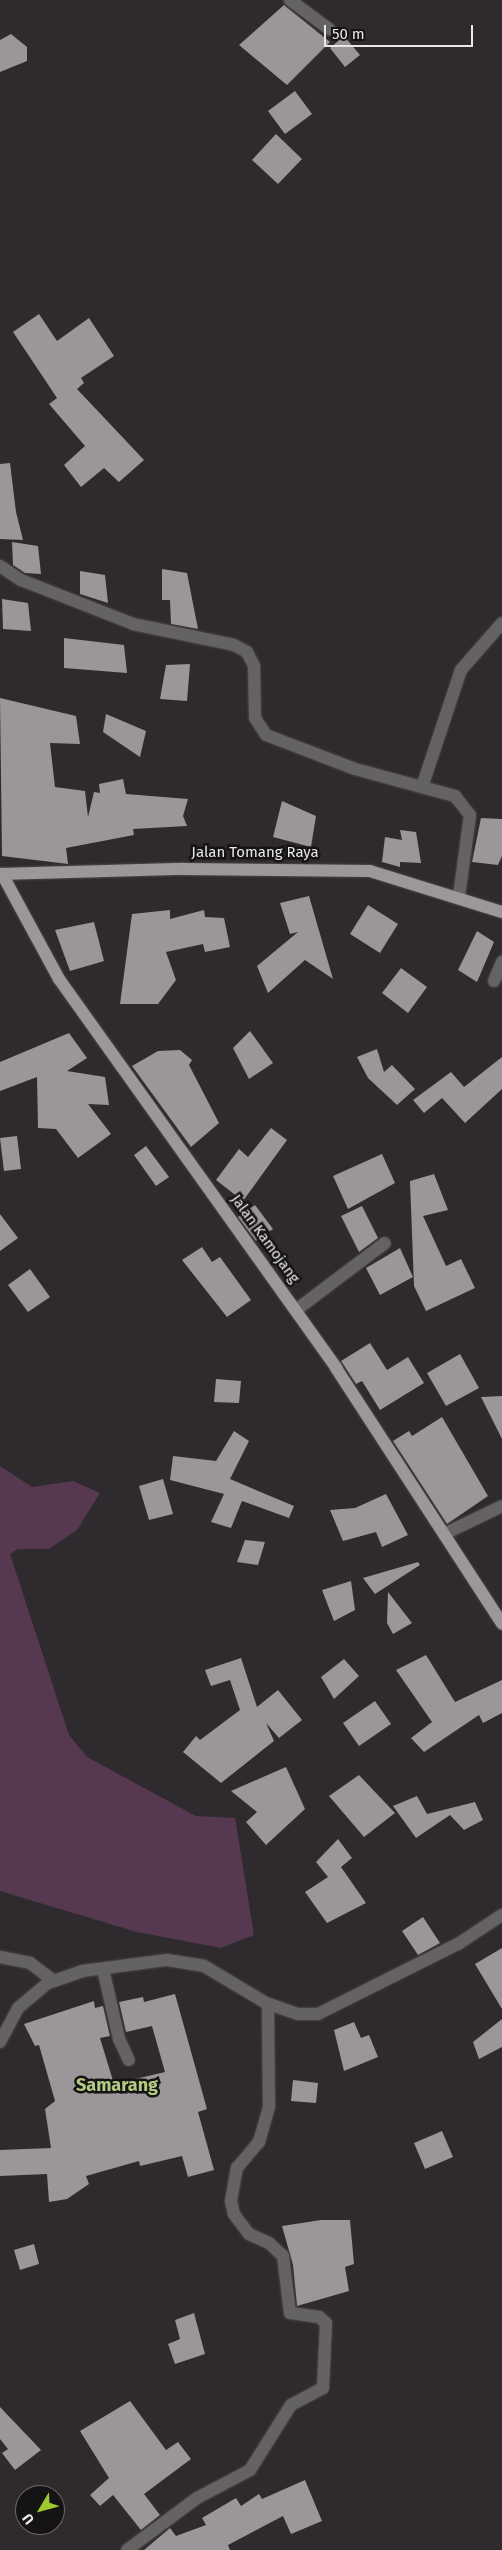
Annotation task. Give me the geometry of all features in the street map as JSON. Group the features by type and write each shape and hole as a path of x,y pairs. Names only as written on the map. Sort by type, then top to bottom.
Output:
{"main road":[{"name":"Jalan Tomang Raya","path":"1,874 39,870 346,870 390,876 459,896 502,912"},
{"name":"Jalan Kamojang","path":"1,874 58,979 296,1310 502,1624"}],"street":[{"path":"290,0 329,29"},
{"path":"0,566 21,580 133,624 241,648 254,666 254,718 266,735 355,769 451,794 470,814 459,896"},
{"path":"422,787 461,670 502,623"},
{"path":"494,981 502,962"},
{"path":"296,1310 385,1243"},
{"path":"444,1534 502,1506"},
{"path":"0,2042 18,2008 54,1980 103,1969 190,1961 268,2004 307,2015 330,2009 458,1944 502,1915"},
{"path":"0,1957 30,1963 54,1980"},
{"path":"103,1969 119,2039 129,2060"},
{"path":"127,2550 198,2498 250,2470 291,2404 323,2388 326,2323 319,2316 290,2313 283,2256 245,2230 231,2201 237,2168 259,2142 269,2106 268,2004"}],"shaded area":[{"path":"0,1466 32,1487 73,1481 100,1493 77,1530 49,1549 18,1549 10,1554 69,1735 87,1757 196,1816 235,1818 254,1935 221,1948 137,1932 0,1891"}],"building":[{"path":"284,5 330,42 287,85 239,45"},
{"path":"11,34 27,47 27,61 0,72 0,40"},
{"path":"344,36 360,55 345,67 330,48"},
{"path":"295,91 312,114 285,134 268,111"},
{"path":"276,134 302,159 278,184 252,160"},
{"path":"39,314 57,341 89,318 114,356 81,378 84,383 77,389 144,460 119,482 104,468 81,487 64,465 85,446 49,404 57,398 13,332"},
{"path":"10,463 16,512 23,540 0,539 0,464"},
{"path":"12,542 38,546 41,574 25,573 13,565"},
{"path":"162,569 187,573 198,629 171,624 170,600 162,600"},
{"path":"80,571 105,575 108,603 80,594"},
{"path":"2,599 28,603 31,631 3,629"},
{"path":"64,638 124,645 127,673 64,668"},
{"path":"190,664 187,701 160,699 166,665"},
{"path":"0,698 76,716 80,744 50,743 55,787 85,791 88,817 94,792 100,793 99,784 123,779 126,794 188,799 183,816 187,826 133,829 134,835 66,848 68,864 2,856"},
{"path":"106,714 146,731 140,757 103,732"},
{"path":"282,801 316,816 311,847 273,837"},
{"path":"481,818 502,819 502,856 498,865 472,862"},
{"path":"400,830 416,832 421,863 400,862 400,867 382,862 385,837 402,840"},
{"path":"309,896 333,979 305,960 268,993 257,966 298,932 290,934 280,903"},
{"path":"368,905 398,924 380,953 350,934"},
{"path":"170,910 170,919 204,910 205,917 224,918 230,947 205,952 203,944 166,952 176,980 158,1004 120,1004 132,914"},
{"path":"94,922 104,961 70,971 55,930"},
{"path":"477,931 494,942 477,982 458,970"},
{"path":"401,968 427,987 408,1013 382,993"},
{"path":"250,1031 273,1063 249,1079 233,1048"},
{"path":"69,1033 87,1058 67,1071 105,1077 109,1105 88,1104 111,1134 78,1158 56,1129 38,1128 37,1077 0,1091 0,1062"},
{"path":"377,1049 384,1072 392,1065 415,1089 397,1105 368,1078 357,1057"},
{"path":"180,1050 192,1060 189,1065 219,1123 191,1147 132,1066 158,1051"},
{"path":"502,1057 502,1089 465,1123 442,1098 424,1113 413,1100 451,1072 464,1087"},
{"path":"271,1128 287,1140 243,1201 216,1180 239,1149 248,1157"},
{"path":"17,1136 21,1169 4,1171 0,1138"},
{"path":"146,1146 169,1177 156,1186 134,1155"},
{"path":"382,1154 395,1183 348,1209 333,1176"},
{"path":"434,1174 448,1210 423,1216 446,1266 461,1259 475,1288 426,1311 414,1286 410,1181"},
{"path":"255,1205 273,1229 256,1241 238,1217"},
{"path":"362,1206 378,1238 359,1252 341,1216"},
{"path":"0,1214 18,1238 0,1251"},
{"path":"202,1247 212,1262 220,1257 251,1300 227,1317 182,1260"},
{"path":"400,1248 413,1277 380,1295 366,1268"},
{"path":"30,1269 50,1297 28,1312 8,1285"},
{"path":"370,1343 387,1370 408,1357 424,1383 380,1410 362,1381 356,1384 341,1361"},
{"path":"460,1354 479,1388 446,1406 427,1373"},
{"path":"216,1379 241,1381 239,1403 214,1402"},
{"path":"502,1396 502,1439 481,1397"},
{"path":"442,1417 488,1496 447,1524 393,1441 409,1431 412,1436"},
{"path":"234,1431 249,1441 230,1479 294,1506 289,1518 242,1501 231,1528 211,1522 224,1494 170,1480 173,1456 216,1461"},
{"path":"163,1479 173,1514 149,1520 139,1486"},
{"path":"386,1494 408,1535 382,1547 376,1532 343,1541 330,1510 355,1508"},
{"path":"245,1540 265,1542 258,1565 237,1562"},
{"path":"418,1562 420,1565 375,1594 363,1578"},
{"path":"351,1581 355,1610 334,1621 322,1590"},
{"path":"388,1592 412,1623 393,1634 387,1623"},
{"path":"426,1655 455,1702 502,1680 502,1713 483,1723 479,1715 424,1752 411,1738 432,1722 396,1670"},
{"path":"241,1658 257,1707 278,1690 302,1720 279,1738 266,1723 274,1741 221,1783 183,1752 196,1736 200,1740 240,1710 230,1680 211,1686 205,1670"},
{"path":"344,1659 359,1676 334,1699 321,1677"},
{"path":"375,1701 391,1724 359,1746 343,1723"},
{"path":"286,1767 305,1809 266,1845 246,1822 257,1812 231,1791"},
{"path":"359,1775 395,1813 364,1837 329,1796"},
{"path":"417,1796 427,1814 475,1802 483,1820 464,1830 450,1815 416,1838 393,1806"},
{"path":"338,1839 352,1858 341,1867 366,1903 327,1923 305,1892 328,1877 316,1862"},
{"path":"423,1917 440,1943 418,1955 402,1931"},
{"path":"502,1948 502,2009 475,1964"},
{"path":"175,1994 207,2109 198,2112 214,2170 188,2177 182,2156 140,2166 139,2161 86,2176 89,2184 67,2199 49,2202 47,2174 0,2176 0,2150 51,2148 45,2109 55,2101 39,2045 35,2046 24,2024 94,2001 95,2008 103,2006 110,2036 100,2038 114,2084 165,2072 152,2026 126,2032 119,2002 143,1997 144,2002"},
{"path":"502,2019 502,2047 479,2059 473,2042"},
{"path":"354,2022 361,2038 369,2035 378,2057 344,2071 334,2030"},
{"path":"293,2080 318,2083 316,2103 291,2101"},
{"path":"442,2131 453,2157 425,2169 414,2143"},
{"path":"321,2220 350,2220 354,2264 345,2267 349,2291 297,2306 293,2265 282,2226"},
{"path":"34,2244 39,2264 20,2270 14,2250"},
{"path":"194,2313 205,2354 175,2364 168,2344 180,2339 175,2320"},
{"path":"130,2401 166,2450 178,2442 191,2459 144,2494 160,2515 141,2530 113,2495 100,2506 90,2495 109,2478 80,2431"},
{"path":"0,2407 41,2450 15,2470 2,2453 8,2449 0,2439"},
{"path":"305,2480 322,2521 291,2534 283,2516 228,2545 230,2550 144,2550 170,2528 176,2536 206,2525 202,2518 236,2498 241,2506 259,2494 262,2499"}],"district":[{"name":"Samarang","path":"117,2085"}]}
